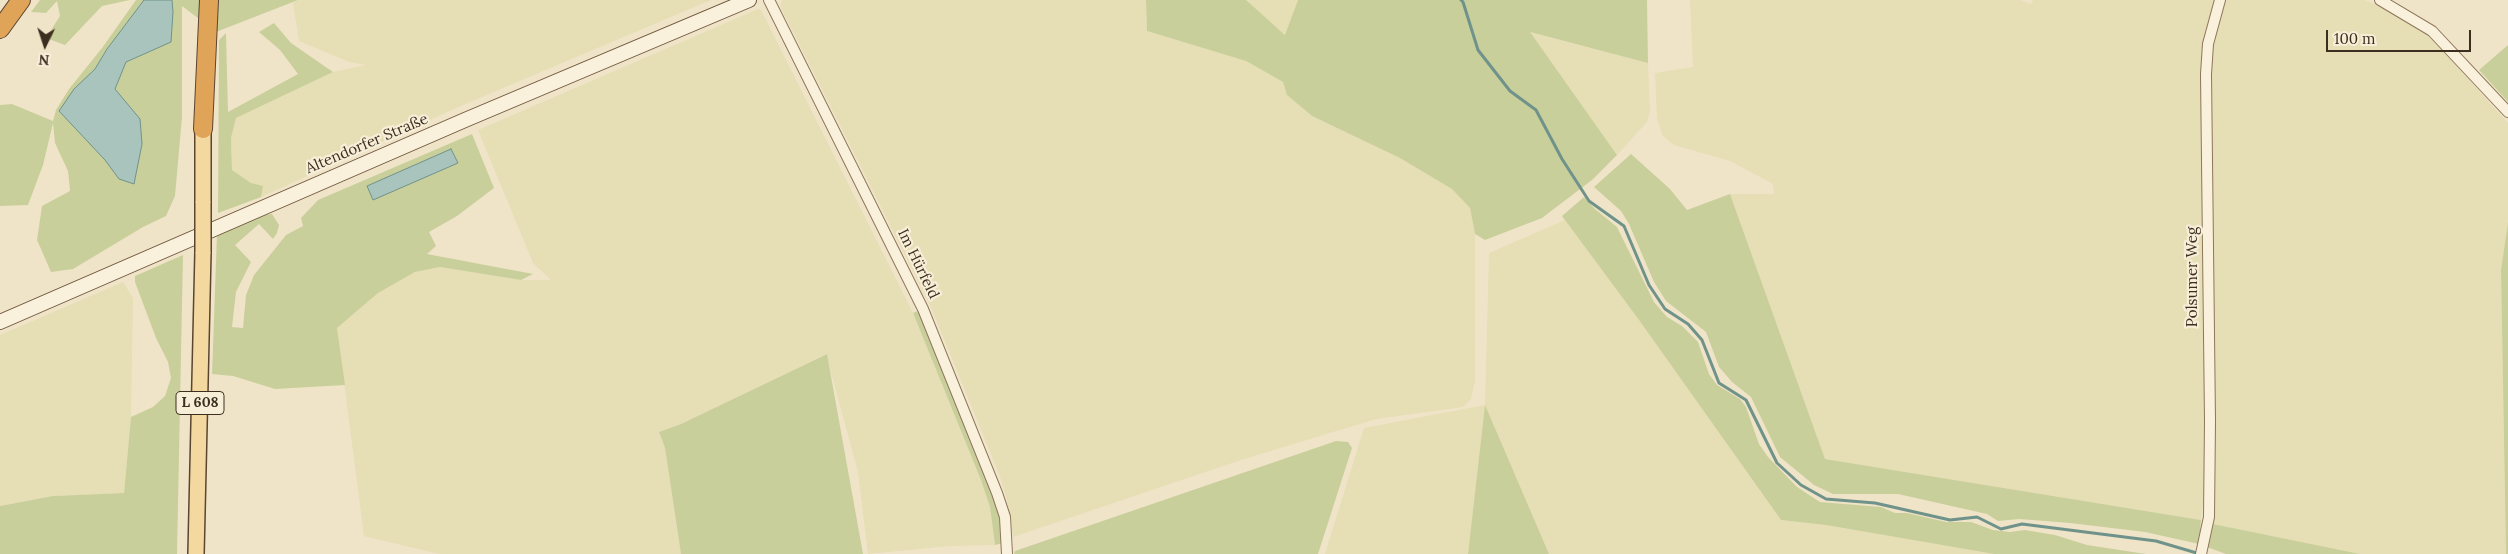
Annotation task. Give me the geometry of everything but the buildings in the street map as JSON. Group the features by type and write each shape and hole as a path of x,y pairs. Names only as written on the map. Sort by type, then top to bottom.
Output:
{"highway":[{"path":"0,29 21,0"},
{"path":"201,0 203,129"},
{"path":"203,129 209,0"}],"main road":[{"name":"L 608","path":"196,554 203,252 203,129"}],"street":[{"name":"Altendorfer Straße","path":"0,322 465,120 749,0"},
{"name":"Im Hürfeld","path":"769,0 923,309 997,492 1005,517 1007,554"},
{"name":"Polsumer Weg","path":"2201,554 2209,517 2210,421 2206,74 2208,44 2220,0"},
{"path":"2380,0 2432,31 2508,112"}],"shaded area":[{"path":"298,0 711,0 463,105 261,197 262,186 251,183 232,170 231,138 236,118 333,72 366,65 349,62 299,41 293,3"},
{"path":"782,0 1146,0 1147,31 1246,61 1283,82 1288,95 1312,116 1401,158 1452,189 1470,208 1475,234 1475,381 1471,399 1463,407 1376,419 1241,460 1013,537 1006,496 999,474 930,305 780,6"},
{"path":"1246,0 1298,0 1286,35 1246,2"},
{"path":"1690,0 2020,0 2031,4 2033,0 2215,0 2205,40 2207,468 2201,520 1825,459 1730,194 1774,194 1773,184 1730,161 1674,145 1663,136 1657,119 1655,73 1693,67"},
{"path":"2223,0 2365,0 2388,10 2429,36 2508,123 2508,222 2501,270 2506,554 2360,554 2213,524 2210,51"},
{"path":"758,9 761,10 913,313 981,480 990,507 995,545 950,546 868,554 858,472 826,354 681,424 659,432 665,448 681,554 439,554 364,536 337,328 378,293 415,272 440,267 521,280 551,280 533,263 478,130"},
{"path":"1529,32 1648,63 1650,111 1647,122 1617,155"},
{"path":"1565,220 1639,320 1781,520 1826,525 1994,554 1549,554 1485,406 1468,554 1325,554 1364,428 1485,405 1489,253"},
{"path":"123,282 133,298 131,417 124,493 53,496 0,506 0,335"}],"green space":[{"path":"40,0 130,0 102,6 65,45 46,38 60,16 57,1 46,13 31,12"},
{"path":"136,0 298,0 216,32 182,6 182,117 175,196 166,216 143,227 73,269 51,272 37,240 42,206 70,191 68,171 55,143 53,123 43,165 28,205 0,206 0,105 12,104 53,121 56,110 69,89 102,48"},
{"path":"1146,0 1246,0 1285,35 1298,0 1647,0 1648,63 1530,32 1617,155 1592,180 1542,218 1485,240 1475,234 1470,208 1452,189 1400,158 1312,116 1287,95 1283,82 1246,61 1147,31"},
{"path":"274,23 291,43 333,72 236,118 231,138 232,170 251,183 263,186 261,197 218,213 219,40 226,33 228,112 298,74 280,50 259,32"},
{"path":"2508,45 2508,102 2479,70"},
{"path":"472,134 494,188 457,216 429,232 436,246 427,254 533,274 521,280 440,267 415,272 378,293 337,328 345,385 275,389 233,376 212,374 217,234 262,215 272,214 279,225 273,239 259,224 235,245 251,262 236,292 232,327 243,328 246,295 254,275 286,235 303,226 301,218 318,200"},
{"path":"1631,154 1670,189 1687,210 1730,194 1825,459 2201,520 2199,544 2145,532 2070,523 2019,519 1998,521 1987,514 1898,494 1833,494 1814,485 1780,457 1751,397 1732,382 1719,367 1706,332 1666,301 1654,282 1629,224 1621,211 1594,187"},
{"path":"1584,197 1617,227 1654,302 1667,317 1682,326 1698,342 1709,374 1717,385 1740,399 1746,407 1759,444 1768,457 1797,487 1820,502 1881,507 1895,513 1907,513 1946,522 1971,522 1993,530 2010,532 2025,530 2055,535 2087,545 2146,554 1994,554 1826,525 1781,520 1639,320 1562,216"},
{"path":"2508,222 2508,554 2506,554 2501,270"},
{"path":"183,255 177,554 0,554 0,506 53,496 124,493 131,417 153,407 165,396 171,378 168,362 156,338 135,282 135,276"},
{"path":"920,310 1000,514 1003,543 995,545 990,507 981,480 913,313"},
{"path":"827,354 863,554 681,554 665,448 659,432 681,424"},
{"path":"1485,405 1549,554 1468,554"},
{"path":"1336,441 1348,442 1352,448 1318,554 1014,554 1015,551"},
{"path":"2213,524 2360,554 2226,554 2207,547"}],"water":[{"path":"144,0 172,0 173,12 171,42 126,62 115,89 140,119 142,144 134,184 119,179 105,160 59,111 74,89 95,69 107,49"},
{"path":"451,149 458,163 373,200 367,186"}],"waterway":[{"path":"1461,0 1478,50 1510,91 1536,110 1562,159 1589,201 1624,226 1649,285 1665,309 1688,324 1702,340 1719,383 1746,400 1777,463 1801,485 1826,499 1875,503 1950,520 1977,517 2001,529 2022,524 2156,541 2200,554"}]}
